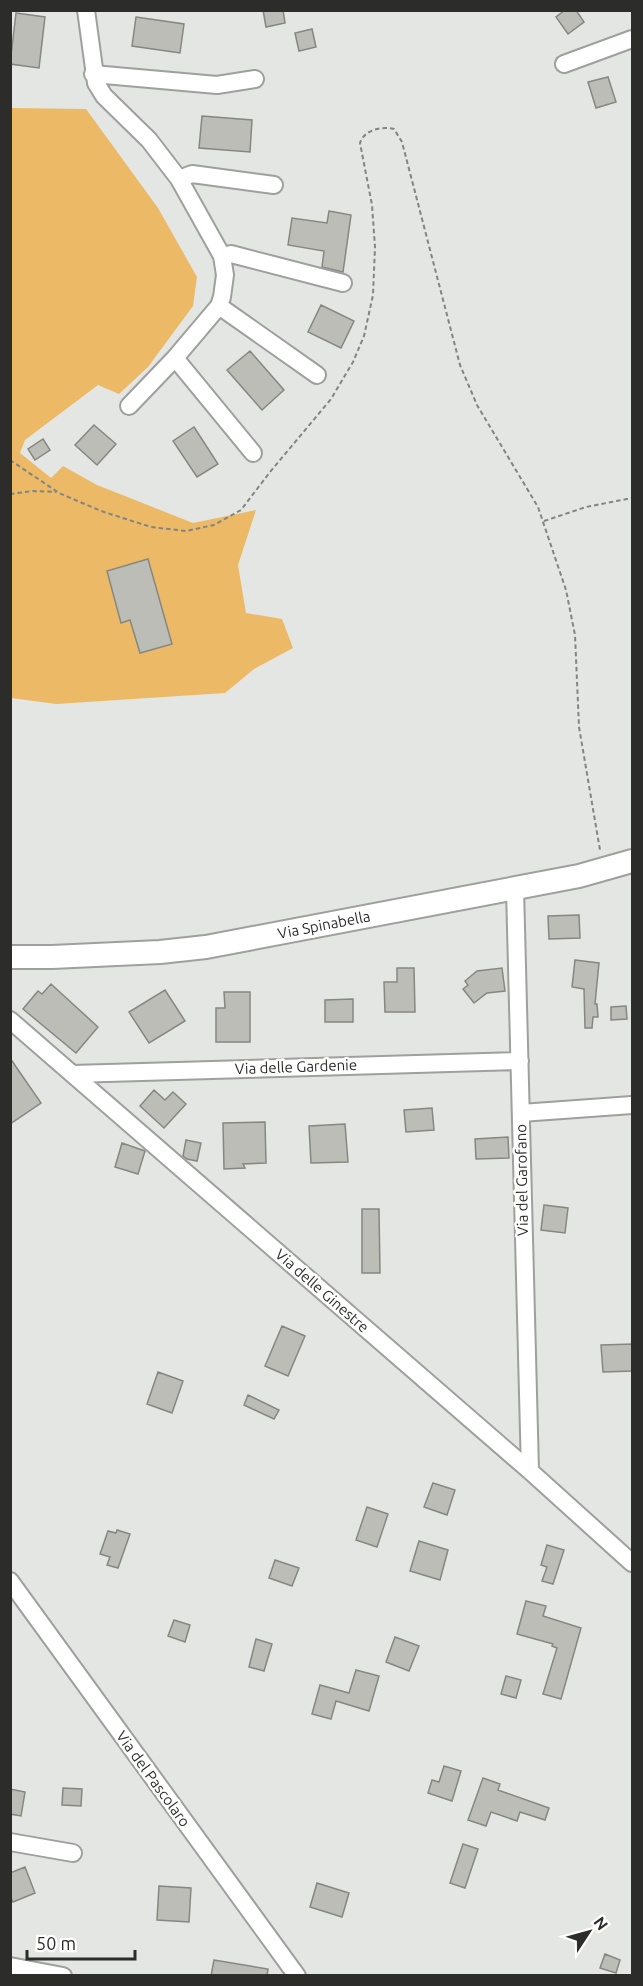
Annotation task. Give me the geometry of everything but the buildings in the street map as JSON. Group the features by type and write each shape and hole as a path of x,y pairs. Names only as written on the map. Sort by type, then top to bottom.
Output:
{"street":[{"path":"86,10 96,83 104,96 149,140 179,179 222,256 225,275 219,306 175,358 129,406"},
{"path":"564,64 633,39"},
{"path":"93,74 217,85 255,78"},
{"path":"179,179 192,174 273,185"},
{"path":"222,256 231,254 343,283"},
{"path":"219,306 317,375"},
{"path":"175,358 254,453"},
{"name":"Via Spinabella","path":"10,957 52,957 190,949 515,889 603,870 633,861"},
{"name":"Via del Garofano","path":"515,889 530,1471"},
{"name":"Via delle Ginestre","path":"10,1020 633,1563"},
{"name":"Via delle Gardenie","path":"72,1074 520,1061"},
{"path":"521,1113 633,1105"},
{"name":"Via del Pascolaro","path":"10,1581 297,1976"},
{"path":"10,1842 73,1853"},
{"path":"10,1966 63,1976"}],"path":[{"path":"10,460 59,493 101,511 151,527 186,531 214,525 241,510 331,399 362,342 372,306 375,271 372,205 360,143 362,136 368,132 390,128 398,133 463,373 477,405 530,491 544,521 566,590 573,624 579,727 603,870"},
{"path":"10,494 33,491 59,493"},
{"path":"544,521 586,507 633,498"}],"shaded area":[{"path":"11,108 86,109 158,208 197,277 193,306 148,367 119,394 98,385 25,440 20,453 51,478 63,466 97,485 193,523 256,510 238,565 246,613 282,619 293,648 254,669 225,693 56,704 11,698"}]}
